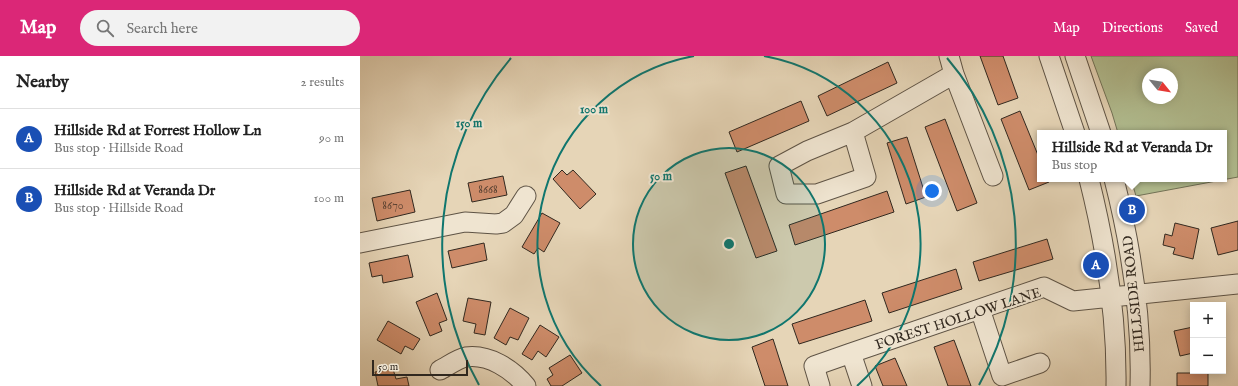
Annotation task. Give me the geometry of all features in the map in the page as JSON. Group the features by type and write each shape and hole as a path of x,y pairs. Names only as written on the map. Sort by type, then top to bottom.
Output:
{"street":[{"path":"1049,56 1074,130"},
{"path":"1074,56 1100,130"},
{"path":"852,132 866,177 817,194 786,194 779,166 807,151 852,132 951,65 993,176"},
{"name":"HILLSIDE ROAD","path":"1090,182 1105,251 1111,298 1116,386"},
{"name":"HILLSIDE ROAD","path":"1115,182 1129,247 1135,295 1139,328 1141,369 1140,386"},
{"path":"360,243 466,222 503,223 514,215 526,196"},
{"name":"FOREST HOLLOW LANE","path":"820,386 814,366 1044,287 1074,301 1238,284"},
{"path":"980,309 1002,376 1040,362"},
{"path":"851,354 862,386"},
{"path":"440,370 466,357 485,358 508,369 526,386"}],"green space":[{"path":"1091,56 1238,56 1238,177 1227,179 1227,130 1117,130"},
{"path":"1132,182 1211,182 1136,196"}],"building":[{"path":"980,56 1003,56 1018,98 998,105"},
{"path":"888,62 897,83 827,116 818,96"},
{"path":"801,101 809,121 737,152 729,132"},
{"path":"1020,111 1037,153 1037,182 1049,182 1029,190 1001,119"},
{"path":"945,119 977,203 957,211 925,127"},
{"path":"907,137 926,197 906,204 887,143"},
{"path":"746,166 777,251 756,258 725,173"},
{"path":"562,170 567,175 573,170 596,194 580,209 553,179"},
{"path":"503,176 507,195 472,202 468,183"},
{"path":"410,190 415,212 377,221 372,198"},
{"path":"887,191 894,212 795,245 789,225"},
{"path":"542,213 560,223 544,252 538,248 534,254 522,247"},
{"path":"1238,221 1238,250 1218,255 1211,228"},
{"path":"1175,223 1199,229 1193,259 1173,254 1175,248 1163,245 1165,234 1172,236"},
{"path":"1047,239 1053,259 979,281 973,262"},
{"path":"484,243 487,260 452,268 448,251"},
{"path":"408,255 413,277 383,283 382,275 372,277 369,263"},
{"path":"956,269 962,289 889,313 882,293"},
{"path":"437,293 447,320 439,323 442,331 430,336 416,302"},
{"path":"468,298 491,302 485,335 474,333 476,324 463,321"},
{"path":"865,300 872,321 799,344 792,324"},
{"path":"510,308 529,318 518,340 510,337 506,345 494,338"},
{"path":"388,321 420,339 413,350 405,346 401,354 377,340"},
{"path":"540,325 559,337 546,357 538,351 532,360 522,354"},
{"path":"1190,328 1190,354 1180,356 1174,331"},
{"path":"773,339 788,386 765,386 752,347"},
{"path":"954,340 971,386 948,386 934,347"},
{"path":"570,355 582,373 562,386 551,386 547,379 553,375 549,368"},
{"path":"895,358 907,386 883,386 875,366"},
{"path":"393,369 396,379 407,377 409,386 378,386 375,372"},
{"path":"1177,373 1208,374 1208,386 1177,386"}],"place":[{"name":"Hillside Rd at Veranda Dr","path":"1132,210"},
{"name":"Hillside Rd at Forrest Hollow Ln","path":"1096,265"}]}
